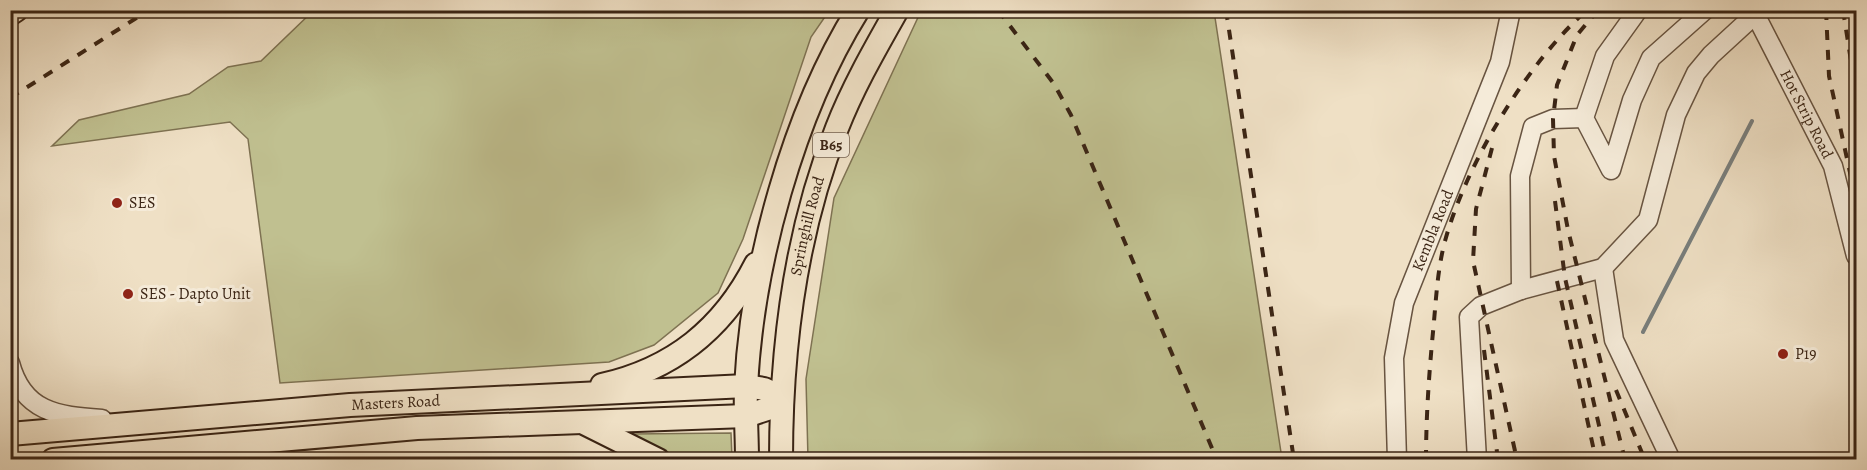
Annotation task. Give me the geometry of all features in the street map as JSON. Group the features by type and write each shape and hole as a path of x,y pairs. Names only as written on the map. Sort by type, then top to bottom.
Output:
{"main road":[{"path":"10,14 16,10"},
{"name":"Springhill Road","path":"747,459 746,386 760,280 773,220 808,107 838,42 858,10"},
{"name":"Springhill Road","path":"781,459 781,398 796,273 816,189 837,129 857,84 897,10"},
{"path":"544,397 644,373 688,349 720,319 745,285 756,265 773,220"},
{"name":"Masters Road","path":"10,434 350,405 746,386 764,389 781,398 767,410 746,416 417,428 53,459"},
{"path":"580,422 658,459"}],"street":[{"name":"Kembla Road","path":"1397,459 1394,358 1404,303 1500,62 1511,10"},
{"path":"1638,10 1605,56 1584,118 1611,171 1632,100 1651,57 1705,10"},
{"path":"1477,459 1468,322 1472,313 1481,306 1521,290 1603,268 1648,220 1676,115 1696,74 1711,55 1756,12"},
{"name":"Hot Strip Road","path":"1756,12 1838,180 1857,256"},
{"path":"1521,290 1520,176 1533,127 1553,119 1584,118"},
{"path":"1838,180 1857,175"},
{"path":"1603,268 1614,340 1671,459"},
{"path":"10,363 20,388 32,402 47,411 79,417 148,422"}],"green space":[{"path":"314,10 829,11 811,37 743,239 718,293 654,345 609,362 280,383 248,139 230,122 52,146 79,120 189,94 228,67 261,61"},
{"path":"921,11 1214,11 1282,459 808,459 806,379 834,198"},
{"path":"731,433 732,459 676,459 632,434"}],"waterway":[{"path":"1643,332 1752,121"}],"railway":[{"path":"10,98 149,10"},
{"path":"998,10 1054,84 1071,115 1217,460"},
{"path":"1226,10 1294,460"},
{"path":"1426,460 1430,364 1437,287 1442,252 1455,211 1483,148 1501,116 1542,58 1587,10"},
{"path":"1598,10 1577,35 1557,85 1553,119 1554,156 1568,230 1625,460"},
{"path":"1826,10 1829,76 1856,200"},
{"path":"1843,10 1856,93"},
{"path":"1492,148 1476,209 1473,261 1517,460"},
{"path":"1555,201 1565,278 1607,460"},
{"path":"1557,281 1596,460"},
{"path":"1484,350 1498,460"},
{"path":"1616,390 1645,460"}],"place":[{"name":"SES","path":"117,203"},
{"name":"SES - Dapto Unit","path":"128,294"},
{"name":"P19","path":"1783,354"}]}
